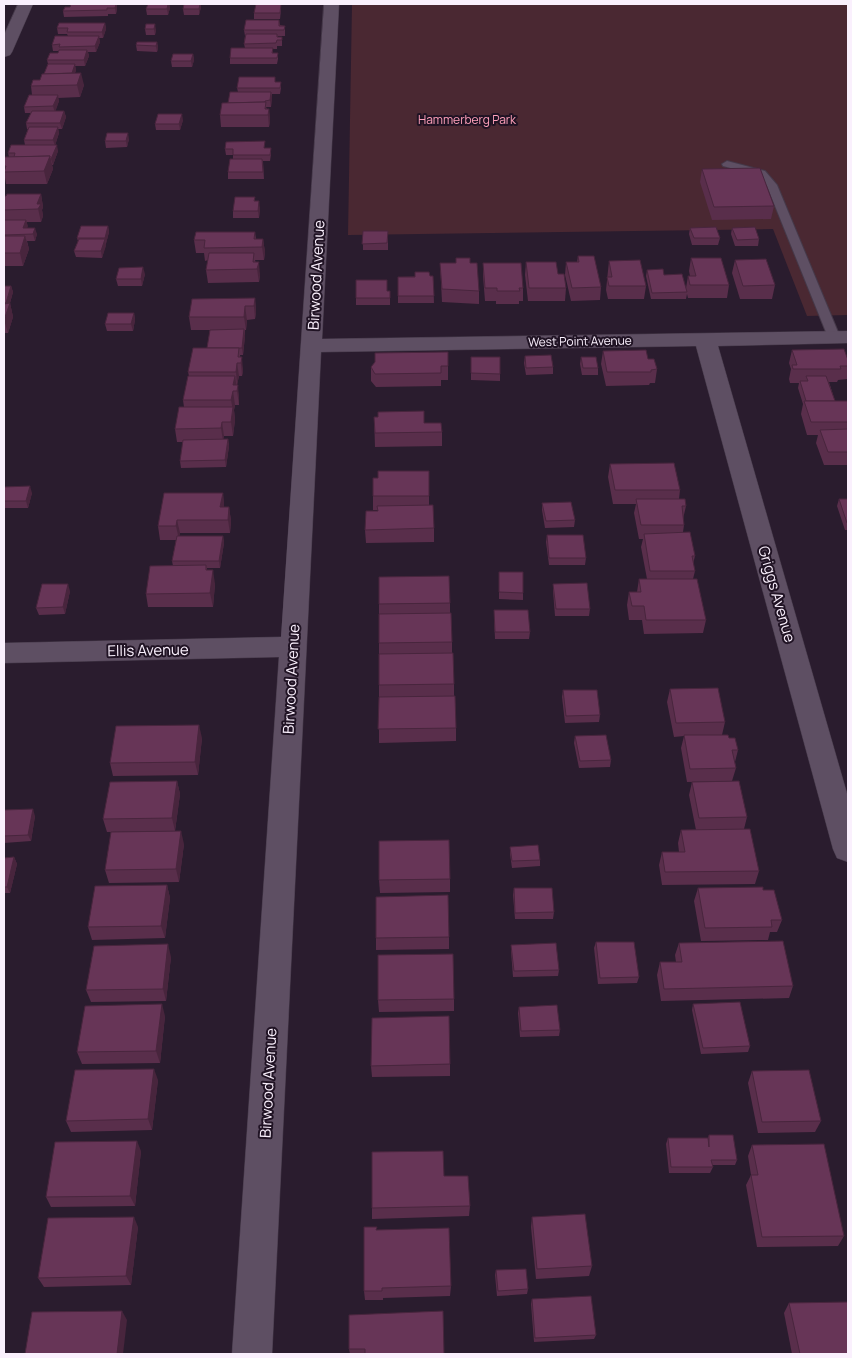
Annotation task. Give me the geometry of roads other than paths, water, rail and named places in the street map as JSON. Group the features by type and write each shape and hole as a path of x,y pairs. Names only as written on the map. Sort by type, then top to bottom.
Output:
{"street":[{"path":"4,52 25,4"},
{"name":"Birwood Avenue","path":"252,1354 331,4"},
{"name":"West Point Avenue","path":"312,346 841,337"},
{"name":"Griggs Avenue","path":"705,339 848,849"},
{"name":"Ellis Avenue","path":"4,653 293,647"}],"lane":[{"path":"727,164 761,173 772,185 841,337"}],"park label":[{"name":"Hammerberg Park","path":"467,119"}]}
